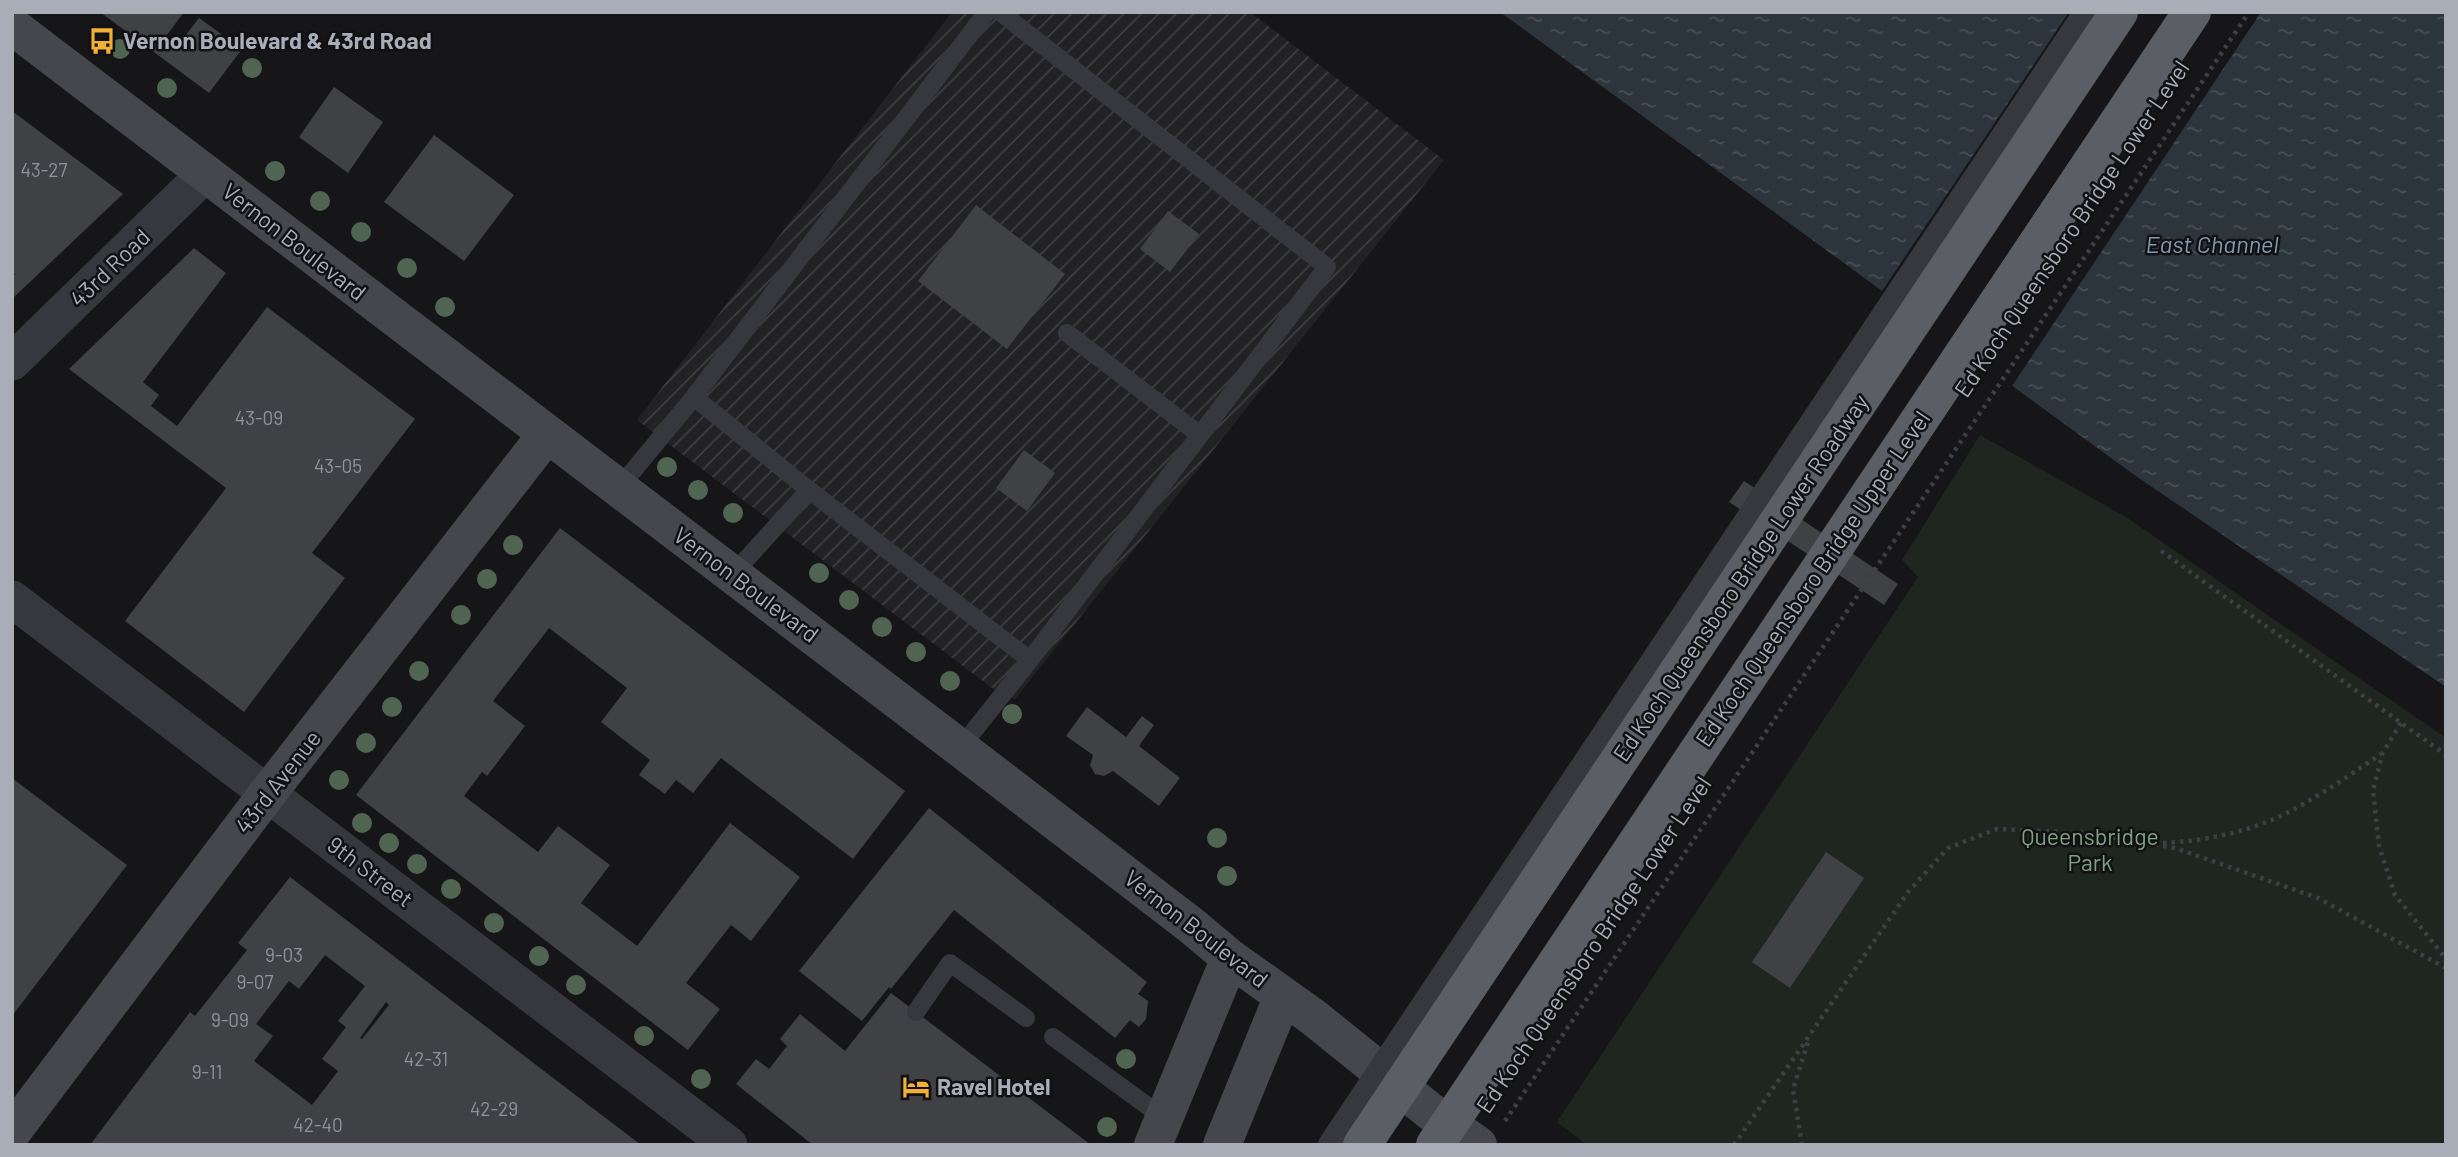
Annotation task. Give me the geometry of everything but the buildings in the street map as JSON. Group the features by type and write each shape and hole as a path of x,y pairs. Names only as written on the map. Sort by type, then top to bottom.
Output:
{"highway":[{"name":"Ed Koch Queensboro Bridge Lower Roadway","path":"1363,1145 2119,12"},
{"name":"Ed Koch Queensboro Bridge Upper Level","path":"1385,1145 2141,12"},
{"name":"Ed Koch Queensboro Bridge Upper Level","path":"1435,1145 2192,12"},
{"name":"Ed Koch Queensboro Bridge Lower Level","path":"1461,1145 2217,12"}],"main road":[{"name":"Vernon Boulevard","path":"12,26 960,748 1431,1112 1491,1133"},
{"name":"43rd Avenue","path":"12,1132 268,794 547,434"},
{"path":"1159,1131 1230,958"},
{"path":"1222,1145 1283,996"}],"street":[{"path":"1332,1145 2088,12"},
{"name":"43rd Road","path":"12,362 206,173"},
{"name":"9th Street","path":"12,599 729,1145"}],"lane":[{"path":"618,489 694,397 987,12"},
{"path":"960,748 1030,660 1326,267 1000,12"},
{"path":"1068,333 1200,435"},
{"path":"694,397 1030,660"},
{"path":"732,575 810,490"},
{"path":"916,1012 950,963 1026,1018"},
{"path":"1053,1037 1159,1131"}],"path":[{"path":"1491,1133 2249,12"},
{"path":"2161,551 2446,755"},
{"path":"2401,723 2382,754 2373,791 2379,846 2395,895 2446,959"},
{"path":"2153,844 2185,842 2239,832 2297,808 2382,754"},
{"path":"1734,1145 1908,892 1948,848 1997,829 2087,832 2175,848 2318,898 2446,968"},
{"path":"1802,1145 1793,1088 1809,1038"}],"shaded area":[{"path":"952,12 1250,12 1444,160 1015,699 992,688 637,420"}],"green space":[{"name":"Queensbridge Park","path":"1980,435 2126,517 2446,738 2446,1145 1587,1145 1557,1122 1918,577 1902,560"}],"water":[{"name":"East Channel","path":"1500,12 2446,12 2446,687 2133,474"}],"pier":[{"path":"2069,12 2261,12 2010,389 1880,294"}],"place":[{"name":"Vernon Boulevard & 43rd Road","path":"102,41"},
{"name":"Ravel Hotel","path":"916,1087"}]}
